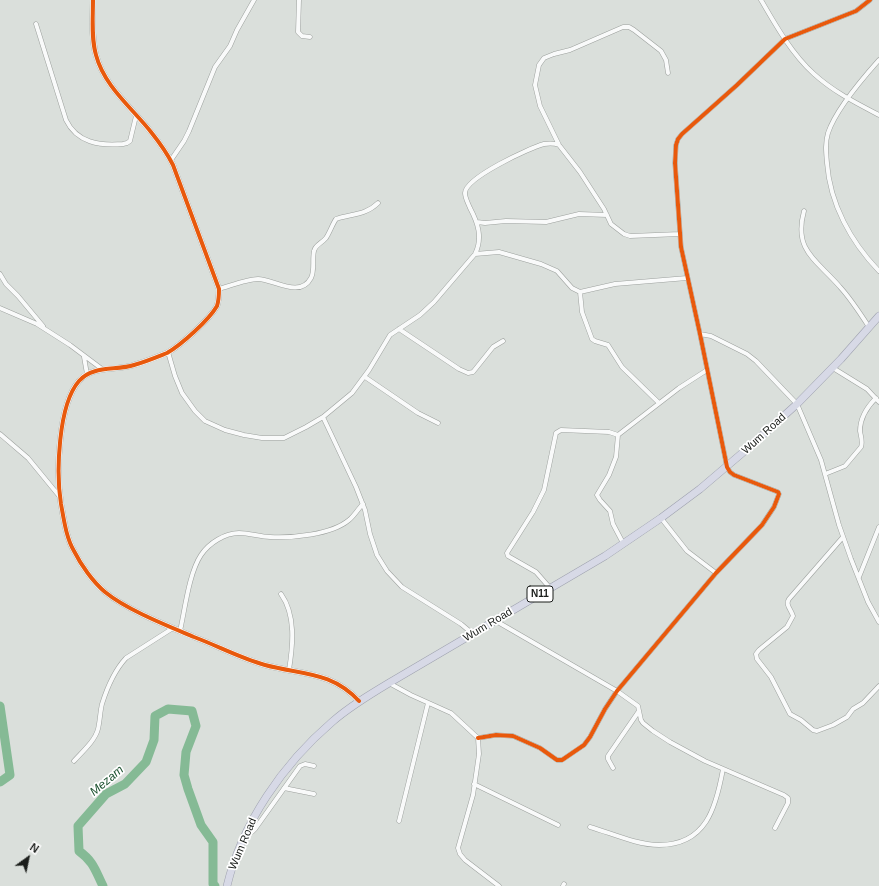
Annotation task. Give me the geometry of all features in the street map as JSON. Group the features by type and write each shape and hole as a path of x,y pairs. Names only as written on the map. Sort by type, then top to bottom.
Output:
{"highway":[{"name":"Wum Road","path":"227,886 232,868 246,835 261,806 294,760 332,722 359,701 550,588 661,518 727,468 797,404 833,368 879,316"}],"street":[{"path":"93,0 94,40 96,55 101,69 111,85 159,143 171,160 219,289 219,298 216,306 204,322 188,338 168,352 133,366 96,370 79,380 64,411 60,440 60,497 65,524 73,550 96,583 105,592 127,606 173,628 237,655 266,665 327,678 340,684 351,692 359,701"},
{"path":"171,160 189,131 215,67 230,46 254,0"},
{"path":"299,0 298,32 302,36 310,37"},
{"path":"761,0 785,38 804,64 815,75 848,99 879,115"},
{"path":"478,738 496,735 513,736 540,748 557,760 562,760 584,745 605,709 617,692 716,573 762,525 774,507 779,494 778,492 734,475 727,468 681,247 675,163 676,146 678,139 708,109 737,85 785,38 818,24 856,11 870,0"},
{"path":"36,24 66,120 69,127 75,133 88,142 127,143 130,140 136,116"},
{"path":"668,73 666,60 661,51 628,27 623,27 570,50 544,58 540,61 537,70 535,85 540,106 559,145 580,172 612,224 624,234 630,236 680,234"},
{"path":"879,60 848,99 835,119 825,144 828,174 834,200 849,232 869,261 879,271"},
{"path":"168,352 182,393 195,411 205,421 225,430 262,438 284,438 306,427 323,417 352,393 364,377 390,335 420,314 434,302 475,254 480,238 477,222 465,194 466,189 470,184 490,170 520,154 543,145 555,143 559,145"},
{"path":"219,289 256,279 287,288 304,285 311,278 313,270 313,252 315,248 327,237 336,219 362,213 373,208 378,203"},
{"path":"804,211 800,230 804,245 816,262 849,297 869,327"},
{"path":"477,222 551,221 579,214 607,215"},
{"path":"478,227 485,223"},
{"path":"475,254 499,252 541,264 557,271 572,288 580,292 615,284 687,278"},
{"path":"0,274 6,284 18,296 45,329"},
{"path":"580,292 582,312 592,338 595,341 608,345 622,367 659,403"},
{"path":"0,308 37,324 70,345 102,369"},
{"path":"399,329 459,369 468,373 473,372 493,347 503,341"},
{"path":"700,334 711,336 747,354 756,361 797,404 821,460 844,537 868,602 879,622"},
{"path":"84,357 87,374"},
{"path":"825,474 845,466 861,447 861,422 868,407 878,400 867,389 833,368"},
{"path":"623,543 613,524 610,511 597,496 609,475 616,457 618,434 678,388 707,370"},
{"path":"364,377 418,413 438,423"},
{"path":"323,417 362,504 377,555 394,580 402,587 461,624 473,634"},
{"path":"550,588 536,572 508,556 507,553 533,512 544,490 556,433 561,430 609,432 618,434"},
{"path":"0,434 28,458 48,485 60,497"},
{"path":"180,631 191,581 201,555 211,543 225,536 238,533 269,537 298,536 322,532 337,527 349,520 362,504"},
{"path":"661,518 687,551 716,573"},
{"path":"859,578 879,527"},
{"path":"844,537 789,599 787,602 793,616 791,620 787,626 759,650 756,654 757,659 771,677 790,714 801,720 813,730 817,731 847,717 853,709 863,703 879,686"},
{"path":"281,594 287,603 292,631 292,648 289,670"},
{"path":"495,620 635,703 638,706 641,720 654,732 695,756 784,795 788,798 788,803 775,828"},
{"path":"74,761 90,743 98,730 102,705 108,686 120,664 126,658 173,628"},
{"path":"389,683 451,713 478,738 479,754 474,784 458,848 460,854 465,860 499,886"},
{"path":"399,821 428,703"},
{"path":"613,768 608,756 639,710"},
{"path":"246,835 255,829 300,766 306,764 314,766"},
{"path":"590,827 641,842 658,845 686,840 696,834 710,814 719,791 723,769"},
{"path":"474,784 558,824"},
{"path":"284,788 314,794"}],"waterway":[{"name":"Mezam","path":"0,706 10,775 0,782"},
{"name":"Mezam","path":"103,886 91,863 79,851 78,826 106,794 125,784 146,762 154,740 155,716 168,709 192,711 196,726 186,752 184,775 201,825 213,842 213,884 215,886"}],"cycle path":[{"path":"93,0 93,42 100,66 112,87 144,123 166,152 173,165 219,289 219,295 217,306 208,318 180,344 167,353 127,367 98,370 85,376 79,381 72,392 63,422 59,458 59,491 71,546 80,562 101,588 114,599 136,611 160,623 247,659 265,665 327,679 338,684 359,701"},
{"path":"478,738 496,735 513,736 540,748 557,760 562,760 584,745 617,691 716,573 762,525 774,507 779,494 778,492 734,475 727,467 681,247 675,163 676,145 682,134 737,85 785,39 856,11 870,0"}]}
